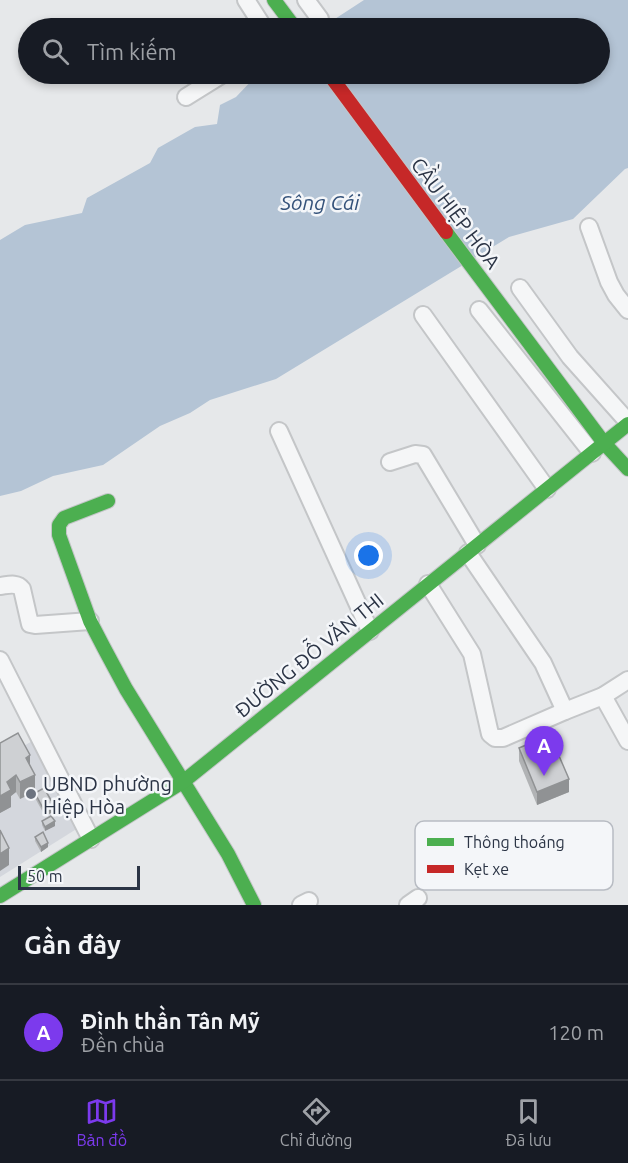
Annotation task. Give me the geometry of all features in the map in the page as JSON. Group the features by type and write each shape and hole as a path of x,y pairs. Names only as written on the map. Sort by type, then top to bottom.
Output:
{"street":[{"path":"246,0 258,18"},
{"path":"274,0 288,18"},
{"path":"306,0 319,18"},
{"path":"186,97 207,84"},
{"name":"CẦU HIỆP HÒA","path":"335,84 553,375 598,448 628,469"},
{"path":"589,227 609,282 628,310"},
{"path":"520,288 570,357 628,423"},
{"path":"479,310 598,448"},
{"path":"423,315 548,489"},
{"name":"ĐƯỜNG ĐỖ VĂN THI","path":"0,896 184,781 628,423"},
{"path":"279,431 370,631"},
{"path":"390,462 415,454 423,455 473,549 543,663 565,711"},
{"path":"108,501 64,518 59,525 59,535 90,621 126,689 228,854 254,905"},
{"path":"0,586 16,584 20,586 30,624 90,621"},
{"path":"428,584 472,654 490,734 495,738 503,738 603,696 628,680"},
{"path":"0,660 5,683 91,839"},
{"path":"603,696 628,741"}],"shaded area":[{"name":"UBND phường Hiệp Hòa","path":"34,740 78,828 0,877 0,760"}],"water":[{"name":"Sông Cái","path":"364,0 628,0 628,168 573,219 509,237 276,379 210,400 190,413 160,426 103,465 53,476 21,491 0,496 0,240 25,225 82,213 87,198 150,163 158,148 195,127 217,124 220,105 236,97 248,84 610,84 610,18 336,18"}],"building":[{"path":"18,733 30,755 26,758 35,775 20,782 16,775 7,782 11,790 0,796 0,743"},
{"path":"550,735 569,779 537,792 519,748"},
{"path":"44,788 55,807 45,812 35,793"},
{"path":"51,816 55,821 45,827 42,821"},
{"path":"0,830 9,848 0,854"},
{"path":"43,832 48,843 41,847 35,837"}],"traffic: fast":[{"path":"274,0 288,18"},
{"path":"446,232 604,443 628,469"},
{"path":"0,896 184,781 628,424"},
{"path":"108,501 64,518 59,525 59,535 90,621 126,689 228,854 254,905"}],"traffic: jam":[{"path":"336,84 446,232"}],"place":[{"name":"Đình thần Tân Mỹ","path":"544,776"},
{"name":"UBND phường Hiệp Hòa","path":"31,794"}]}
